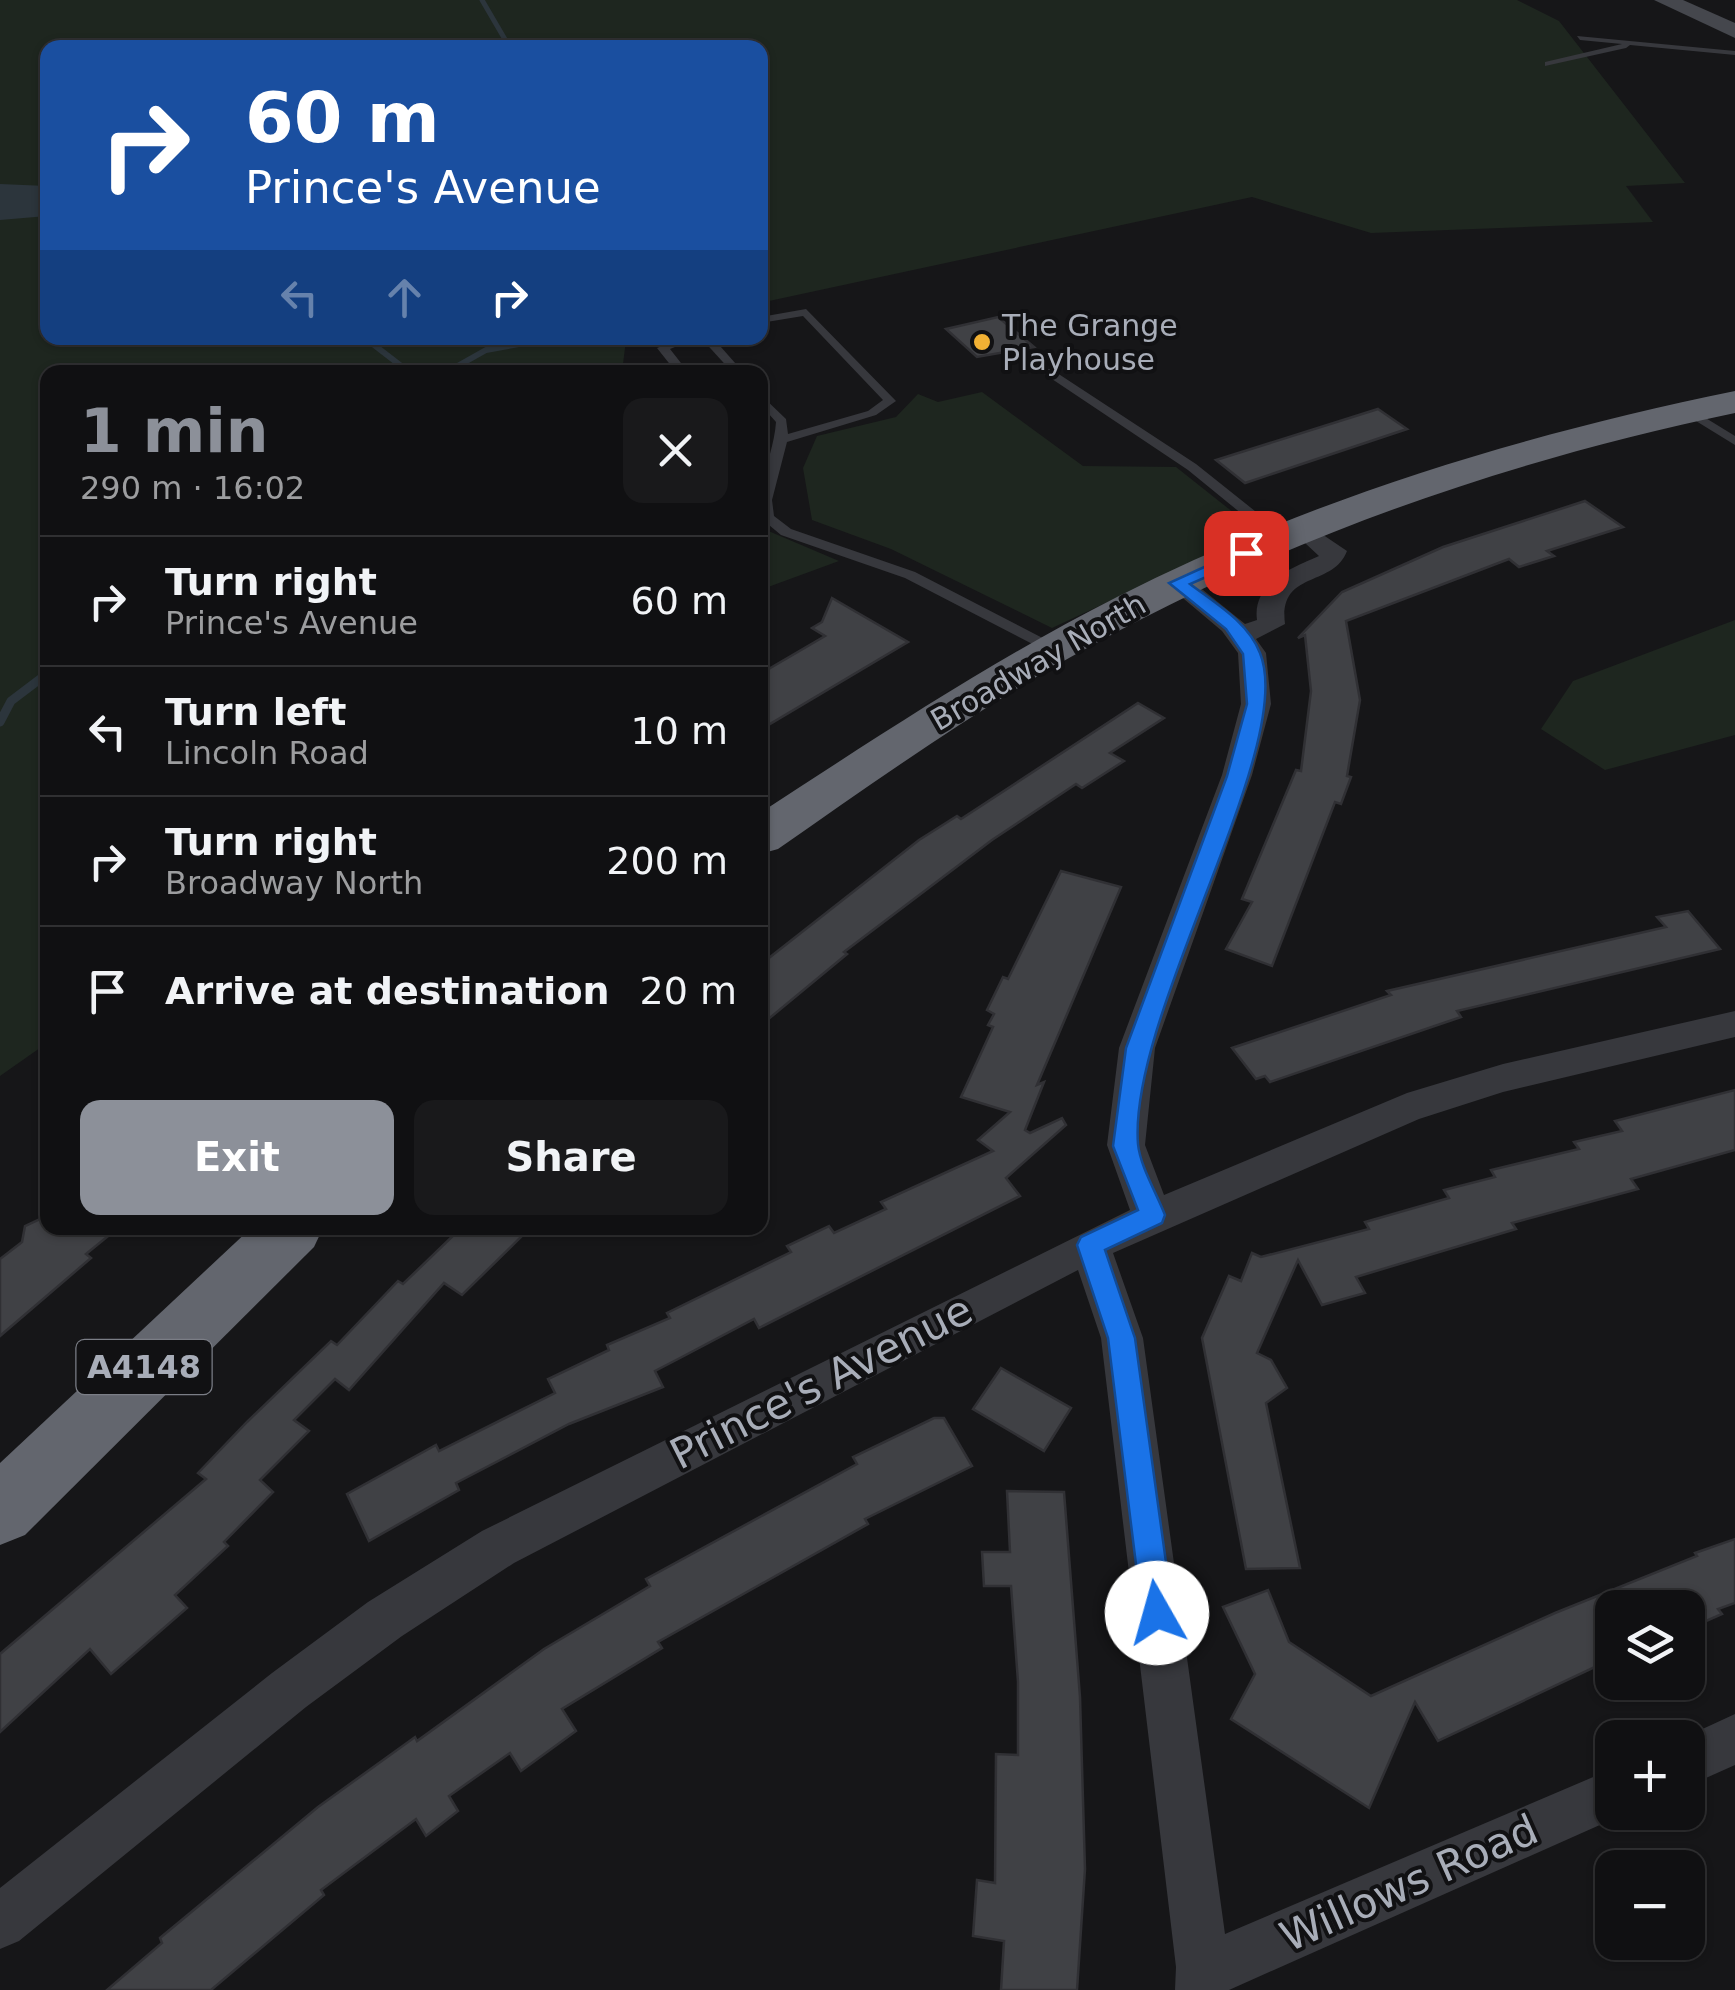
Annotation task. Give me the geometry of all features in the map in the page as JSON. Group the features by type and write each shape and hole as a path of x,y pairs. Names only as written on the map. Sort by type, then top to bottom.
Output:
{"highway":[{"name":"Broadway North","path":"768,832 918,731 1053,649 1178,583 1292,534 1423,485 1687,411 1735,402"},
{"name":"A4148","path":"0,1511 285,1235"}],"main road":[{"path":"1665,0 1735,30"}],"street":[{"path":"1239,635 1271,624 1268,608 1285,582 1330,561 1334,551 1292,534"},
{"path":"1152,1215 1126,1146 1137,1048 1252,725 1256,704 1252,654 1239,635 1178,583"},
{"name":"Prince's Avenue","path":"0,1922 289,1690 385,1619 498,1548 1152,1215 1406,1108 1503,1078 1735,1024"},
{"path":"1090,1245 1122,1338 1202,1978"},
{"path":"1705,1753 1735,1739"},
{"name":"Willows Road","path":"1202,1978 1242,1956 1595,1801"}],"lane":[{"path":"1580,38 1735,53"},
{"path":"1548,64 1633,44"},
{"path":"768,319 806,312 890,401 872,413 782,438"},
{"path":"671,345 662,348 676,365"},
{"path":"713,345 732,365"},
{"path":"1048,371 1292,534"},
{"path":"768,406 782,422 782,438 768,492"},
{"path":"1687,411 1735,441"},
{"path":"768,517 786,532 910,575 1053,649"}],"shaded area":[{"path":"0,0 1517,0 1559,21 1685,183 1626,186 1653,222 1371,233 1252,197 768,301 768,40 40,40 40,345 625,345 623,365 40,365 40,1048 0,1076"},
{"path":"0,184 40,186 40,217 0,220"},
{"path":"982,392 1083,466 1176,467 1258,532 1052,628 891,549 812,520 803,468 817,436 896,417 918,394 938,402"},
{"path":"768,531 839,561 768,587"},
{"path":"1735,620 1735,735 1605,770 1541,729 1573,681"}],"building":[{"path":"998,317 1034,347 977,357 946,329"},
{"path":"1378,409 1407,429 1245,483 1216,460"},
{"path":"1585,501 1623,527 1547,551 1554,556 1519,567 1509,559 1346,621 1360,700 1347,776 1351,777 1341,804 1335,802 1272,966 1226,949 1252,902 1242,899 1296,770 1301,771 1311,691 1305,635 1298,638 1342,592 1443,547"},
{"path":"832,598 908,642 768,725 768,669 825,636 812,628 822,622"},
{"path":"1138,703 1164,718 1110,753 1124,761 1082,788 1076,784 992,840 844,952 847,954 768,1019 768,959 919,840 957,816 961,819"},
{"path":"1061,871 1121,887 1037,1085 1044,1082 1025,1130 1030,1133 1062,1118 1066,1125 1006,1178 1020,1196 759,1328 754,1319 655,1371 663,1387 569,1424 456,1483 459,1490 369,1541 347,1494 436,1445 439,1451 555,1393 548,1379 609,1350 607,1345 670,1318 667,1313 791,1252 787,1246 829,1226 834,1233 886,1209 881,1202 993,1151 978,1140 1010,1112 961,1097 993,1027 988,1025 994,1014 987,1010 1003,977 1008,979"},
{"path":"1688,911 1720,949 1457,1011 1461,1017 1270,1082 1265,1076 1256,1079 1232,1048 1391,995 1387,991 1666,927 1657,917"},
{"path":"1735,1090 1735,1150 1631,1179 1638,1189 1512,1223 1516,1229 1356,1277 1365,1293 1322,1305 1298,1260 1257,1353 1271,1360 1287,1388 1266,1403 1300,1568 1246,1569 1202,1338 1229,1276 1241,1281 1252,1253 1261,1257 1369,1229 1365,1222 1449,1198 1444,1190 1495,1177 1491,1170 1579,1149 1574,1142 1622,1131 1615,1121"},
{"path":"40,1219 40,1235 109,1235 86,1254 91,1258 0,1336 0,1259 22,1242 25,1226"},
{"path":"454,1235 523,1235 462,1295 444,1283 349,1390 335,1379 294,1420 309,1431 260,1480 273,1492 224,1542 228,1546 175,1595 187,1608 111,1674 90,1649 0,1732 0,1654 206,1479 198,1473 247,1422 331,1341 337,1345 398,1281 403,1284"},
{"path":"1001,1368 1071,1408 1044,1451 973,1409"},
{"path":"934,1418 944,1418 972,1466 865,1519 868,1524 658,1642 662,1648 562,1709 576,1731 521,1771 510,1753 449,1796 458,1811 426,1836 416,1819 321,1890 324,1895 211,1990 107,1990 162,1943 160,1938 318,1807 415,1737 417,1741 544,1649 650,1586 646,1579 857,1464 853,1457"},
{"path":"1007,1491 1064,1492 1080,1697 1085,1869 1077,1990 1001,1990 1004,1941 973,1936 977,1880 995,1883 996,1754 1018,1755 1018,1682 1011,1586 984,1586 982,1552 1010,1552"},
{"path":"1735,1539 1735,1603 1718,1609 1722,1614 1705,1622 1705,1590 1612,1590 1697,1556 1695,1553"},
{"path":"1268,1590 1289,1642 1371,1696 1595,1597 1595,1667 1438,1741 1415,1702 1369,1808 1231,1719 1255,1674 1223,1607"}],"waterway":[{"path":"482,0 505,40"},
{"path":"374,345 400,365"},
{"path":"459,365 486,350 514,345"},
{"path":"0,722 11,701 40,679"}],"place":[{"name":"The Grange Playhouse","path":"982,342"}],"route":[{"path":"1157,1613 1122,1338 1090,1245 1152,1215 1126,1146 1137,1048 1237,776 1256,704 1252,654 1232,625 1178,583 1246,553"}]}
